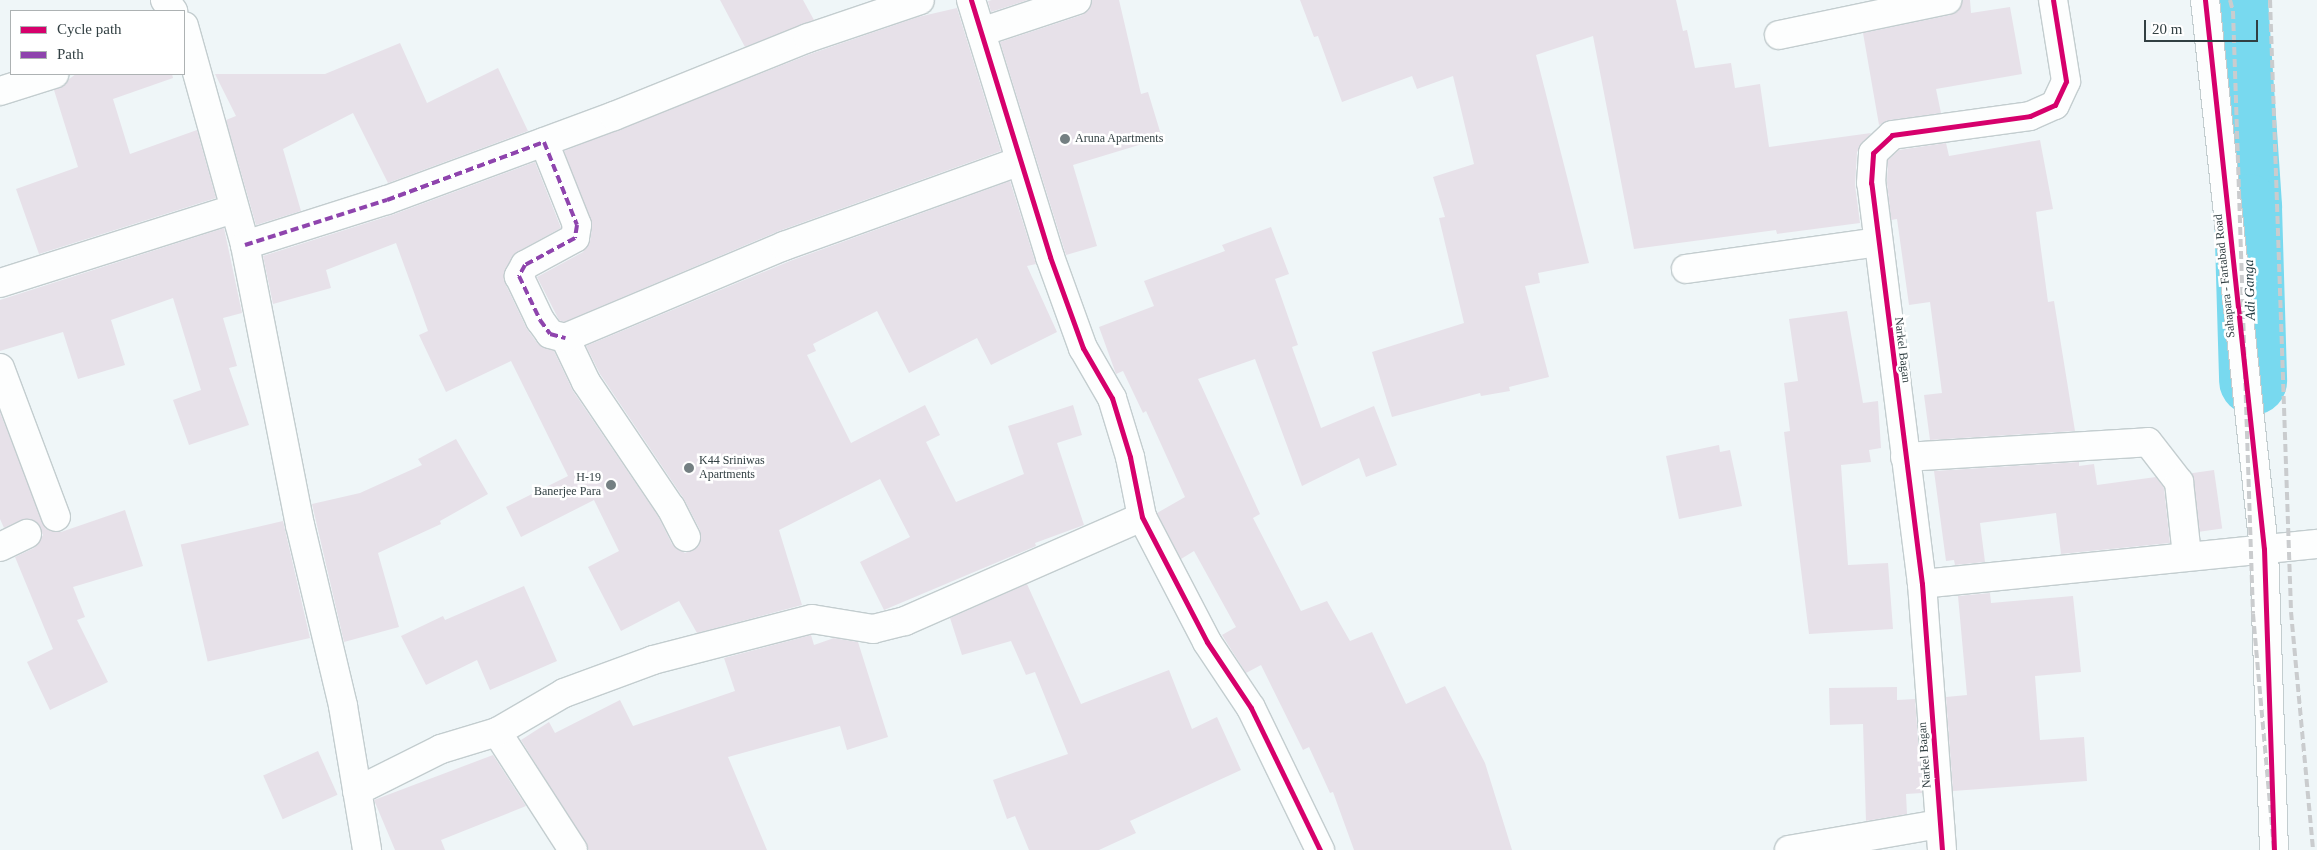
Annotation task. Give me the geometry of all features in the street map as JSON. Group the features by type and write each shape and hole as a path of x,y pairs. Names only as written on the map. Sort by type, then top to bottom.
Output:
{"street":[{"path":"245,245 387,200 544,142 808,38 920,0"},
{"path":"971,0 1020,161 1083,348 1112,398 1130,457 1142,517 1207,642 1251,708 1311,847"},
{"path":"981,32 1077,0"},
{"path":"1779,34 1915,2 1946,0"},
{"name":"Narkel Bagan","path":"1941,837 1922,584 1871,183 1873,153 1892,135 2030,116 2054,106 2066,81 2054,0"},
{"name":"Sahapara - Fartabad Road","path":"2205,0 2264,549 2274,850"},
{"path":"185,37 245,245 300,526 343,706 367,850"},
{"path":"0,91 51,75"},
{"path":"544,142 577,225 575,238 526,265 519,276 540,320 550,334 565,338 784,246 1020,161"},
{"path":"0,283 233,208"},
{"path":"1686,269 1878,242"},
{"path":"565,338 586,382 671,508 686,537"},
{"path":"0,368 56,517"},
{"path":"1906,457 2148,442 2179,482 2187,556"},
{"path":"357,791 441,749 497,732 564,693 654,660 812,619 873,629 905,621 1142,517"},
{"path":"0,547 27,534"},
{"path":"1922,584 2317,544"},
{"path":"497,732 573,850"},
{"path":"1790,850 1941,837"}],"building":[{"path":"720,0 803,0 814,20 745,47"},
{"path":"1028,0 991,12 988,1"},
{"path":"1092,0 1119,0 1141,94 1148,92 1162,138 1073,165 1097,246 1066,255 1000,42 1082,15 1089,10"},
{"path":"1300,0 1676,0 1683,31 1687,30 1695,68 1731,63 1735,88 1760,84 1769,147 1871,133 1857,152 1855,185 1860,223 1777,234 1776,230 1634,249 1593,36 1536,55 1589,263 1538,273 1540,283 1525,286 1549,377 1509,387 1510,391 1481,396 1480,393 1392,417 1372,352 1464,323 1439,218 1445,217 1433,177 1474,164 1453,76 1417,89 1412,76 1342,102 1318,36 1314,37"},
{"path":"1962,0 1970,0 1971,13 2010,7 2022,74 1936,89 1941,113 1890,120 1879,125 1863,33 1950,15 1958,11"},
{"path":"957,8 1001,151 779,231 564,322 559,320 537,277 583,252 590,241 592,227 564,151 813,53 918,17"},
{"path":"400,43 427,103 498,68 528,131 388,183 353,113 283,149 301,211 256,225 226,120 236,116 215,74 325,74"},
{"path":"75,75 172,75 173,78 113,99 130,154 197,130 216,198 39,254 16,189 78,167 54,90"},
{"path":"2040,140 2053,209 2036,212 2048,302 2054,301 2075,431 1930,440 1924,395 1942,393 1930,302 1909,305 1897,219 1891,220 1887,183 1888,160 1899,150 1946,143 1949,156"},
{"path":"535,162 561,228 517,252 505,269 505,283 527,329 538,344 554,351 573,391 658,516 672,544 685,553 699,546 700,530 684,499 600,374 586,346 790,261 1010,181 1036,264 1027,266 1057,332 991,365 977,338 909,373 877,311 813,344 816,351 807,355 851,443 925,405 940,435 926,442 956,502 1024,474 1008,426 1073,405 1082,435 1057,443 1084,525 1035,543 1036,546 884,610 860,562 910,537 880,479 779,530 802,605 697,633 679,601 621,631 588,567 619,551 594,500 521,537 506,507 568,476 511,361 446,392 419,335 428,331 396,243 326,270 331,288 273,304 263,256 392,215"},
{"path":"1271,227 1289,274 1275,279 1298,345 1292,347 1321,428 1374,406 1397,465 1366,477 1359,458 1302,486 1255,359 1198,379 1260,514 1253,518 1301,611 1327,601 1350,641 1372,632 1406,704 1445,686 1485,763 1512,850 1354,850 1333,792 1330,793 1309,747 1303,750 1261,665 1246,673 1222,635 1236,627 1194,551 1181,559 1157,513 1185,497 1146,411 1143,413 1123,371 1116,374 1099,327 1154,306 1144,281 1225,251 1222,245"},
{"path":"224,228 242,313 223,318 237,366 229,368 249,425 189,445 173,400 201,390 173,298 111,320 125,365 78,379 63,332 0,351 0,300"},
{"path":"1847,311 1863,403 1878,401 1881,448 1869,450 1871,462 1841,465 1848,565 1888,563 1893,629 1809,634 1784,432 1790,431 1784,383 1798,381 1789,319"},
{"path":"0,412 46,529 61,532 125,510 143,566 73,587 85,617 77,620 108,682 50,710 27,662 53,649 15,557 34,548 43,535 35,521 21,520 4,528 0,519"},
{"path":"456,439 488,494 440,521 441,524 378,553 399,627 344,642 312,504 360,493 422,465 418,459"},
{"path":"1719,445 1720,452 1730,450 1742,506 1679,519 1666,456"},
{"path":"2079,462 2079,466 2094,464 2097,485 2156,477 2164,488 2170,543 2061,554 2056,513 1980,523 1985,562 1955,565 1954,560 1946,561 1934,471"},
{"path":"2214,470 2222,528 2199,532 2191,473"},
{"path":"283,521 310,638 208,662 181,545"},
{"path":"1027,584 1081,704 1169,670 1192,729 1217,717 1241,770 1130,821 1136,833 1099,850 1029,850 1015,816 1007,819 993,780 1068,754 1035,672 1026,675 1011,641 962,655 950,618"},
{"path":"524,586 557,661 490,690 477,660 426,685 401,636 443,616 445,620"},
{"path":"1990,593 1991,603 2073,596 2081,672 2035,676 2040,740 2084,737 2087,781 1953,791 1946,697 1967,695 1958,596"},
{"path":"811,635 814,645 834,638 858,642 888,737 847,750 840,726 728,757 767,850 589,850 521,740 549,722 555,733 620,700 633,726 735,691 724,658"},
{"path":"1897,687 1897,700 1915,699 1922,793 1906,794 1907,814 1866,821 1863,724 1830,725 1829,688"},
{"path":"318,751 338,795 283,819 263,775"},
{"path":"493,755 526,806 441,840 445,850 395,850 374,800"}],"waterway":[{"name":"Adi Ganga","path":"2234,0 2248,208 2253,381"}],"railway":[{"path":"2230,0 2233,11 2253,614 2274,850"},
{"path":"2270,0 2291,612 2313,850"}],"marked path":[{"path":"245,245 387,200 544,142 577,225 575,238 525,265 519,276 540,320 550,334 565,338"}],"cycle path":[{"path":"971,0 1050,257 1083,348 1112,398 1130,457 1142,517 1207,642 1251,708 1320,850"},
{"path":"1942,850 1922,584 1871,183 1873,153 1892,135 2030,116 2055,105 2066,81 2053,0"},
{"path":"2205,0 2264,549 2274,850"}],"place":[{"name":"Aruna Apartments","path":"1065,139"},
{"name":"K44 Sriniwas Apartments","path":"689,468"},
{"name":"H-19 Banerjee Para","path":"611,485"}]}
